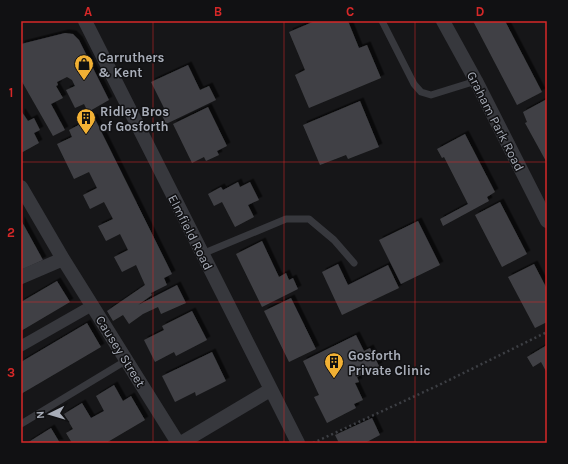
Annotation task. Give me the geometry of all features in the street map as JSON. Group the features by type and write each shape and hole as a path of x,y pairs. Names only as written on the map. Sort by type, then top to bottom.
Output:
{"street":[{"name":"Elmfield Road","path":"85,21 298,443"},
{"name":"Graham Park Road","path":"443,21 476,81 547,221"},
{"name":"Causey Street","path":"21,188 92,305 179,443"},
{"path":"21,277 64,259"},
{"path":"21,346 92,305"},
{"path":"179,443 270,390"}],"lane":[{"path":"382,21 414,84 421,92 431,95 476,81"},
{"path":"202,254 286,219 309,219 334,240 354,263"},
{"path":"21,424 127,360"}],"path":[{"path":"313,443 439,385 547,332"}],"building":[{"path":"315,21 348,21 359,48 367,45 381,78 309,108 295,75 305,70 289,32"},
{"path":"473,21 505,21 542,92 517,105"},
{"path":"65,33 73,34 79,40 109,100 88,112 84,104 75,108 66,90 75,86 72,80 67,77 57,82 58,85 56,86 63,98 51,104 65,130 53,136 21,80 21,44"},
{"path":"188,65 200,90 209,86 216,100 166,124 160,111 164,108 151,82"},
{"path":"547,99 547,163 525,123 527,122 523,112"},
{"path":"360,101 379,147 348,159 346,155 320,165 303,125"},
{"path":"208,107 227,146 217,151 219,155 206,161 204,157 192,163 173,124"},
{"path":"22,112 28,121 34,118 40,130 34,133 39,143 21,153 21,113"},
{"path":"94,117 172,274 164,278 167,285 151,293 152,295 138,305 177,285 186,303 161,314 158,307 143,314 129,324 123,315 113,321 107,311 145,285 136,265 122,272 114,257 128,250 120,234 106,241 98,226 113,219 104,202 90,209 83,195 97,188 89,172 74,179 57,144 72,137 69,130"},
{"path":"465,134 495,192 487,197 489,201 443,226 440,219 468,204 444,157 442,158 437,149"},
{"path":"238,182 240,187 250,182 259,200 248,205 254,217 235,227 222,202 214,206 208,194 221,187 223,190"},
{"path":"500,202 527,254 502,267 475,215"},
{"path":"21,220 43,260 21,270"},
{"path":"418,221 440,265 401,284 379,240"},
{"path":"262,241 279,277 286,273 289,280 293,278 298,289 262,307 236,254"},
{"path":"338,264 348,285 388,265 399,288 342,315 322,272"},
{"path":"534,264 547,289 547,322 535,328 508,277"},
{"path":"57,281 70,302 21,331 21,302"},
{"path":"291,298 316,349 289,362 264,311"},
{"path":"192,311 207,340 176,356 174,352 155,362 144,340 164,330 162,326"},
{"path":"87,323 101,347 21,394 21,362"},
{"name":"Gosforth Private Clinic","path":"356,335 364,351 370,348 379,366 357,377 359,382 355,383 363,400 354,404 356,408 327,423 314,397 319,395 303,361"},
{"path":"547,345 547,373 541,362 533,367 527,357"},
{"path":"212,352 226,381 196,396 195,392 175,402 162,376"},
{"path":"114,385 123,401 131,396 145,420 106,443 72,443 66,433 73,429 64,414 82,403 91,418 104,411 96,396"},
{"path":"372,418 380,435 365,443 339,443 335,435"},
{"path":"51,428 60,443 27,443"}],"place":[{"name":"Carruthers & Kent","path":"84,81"},
{"name":"Ridley Bros of Gosforth","path":"86,135"},
{"name":"Gosforth Private Clinic","path":"334,379"}]}
